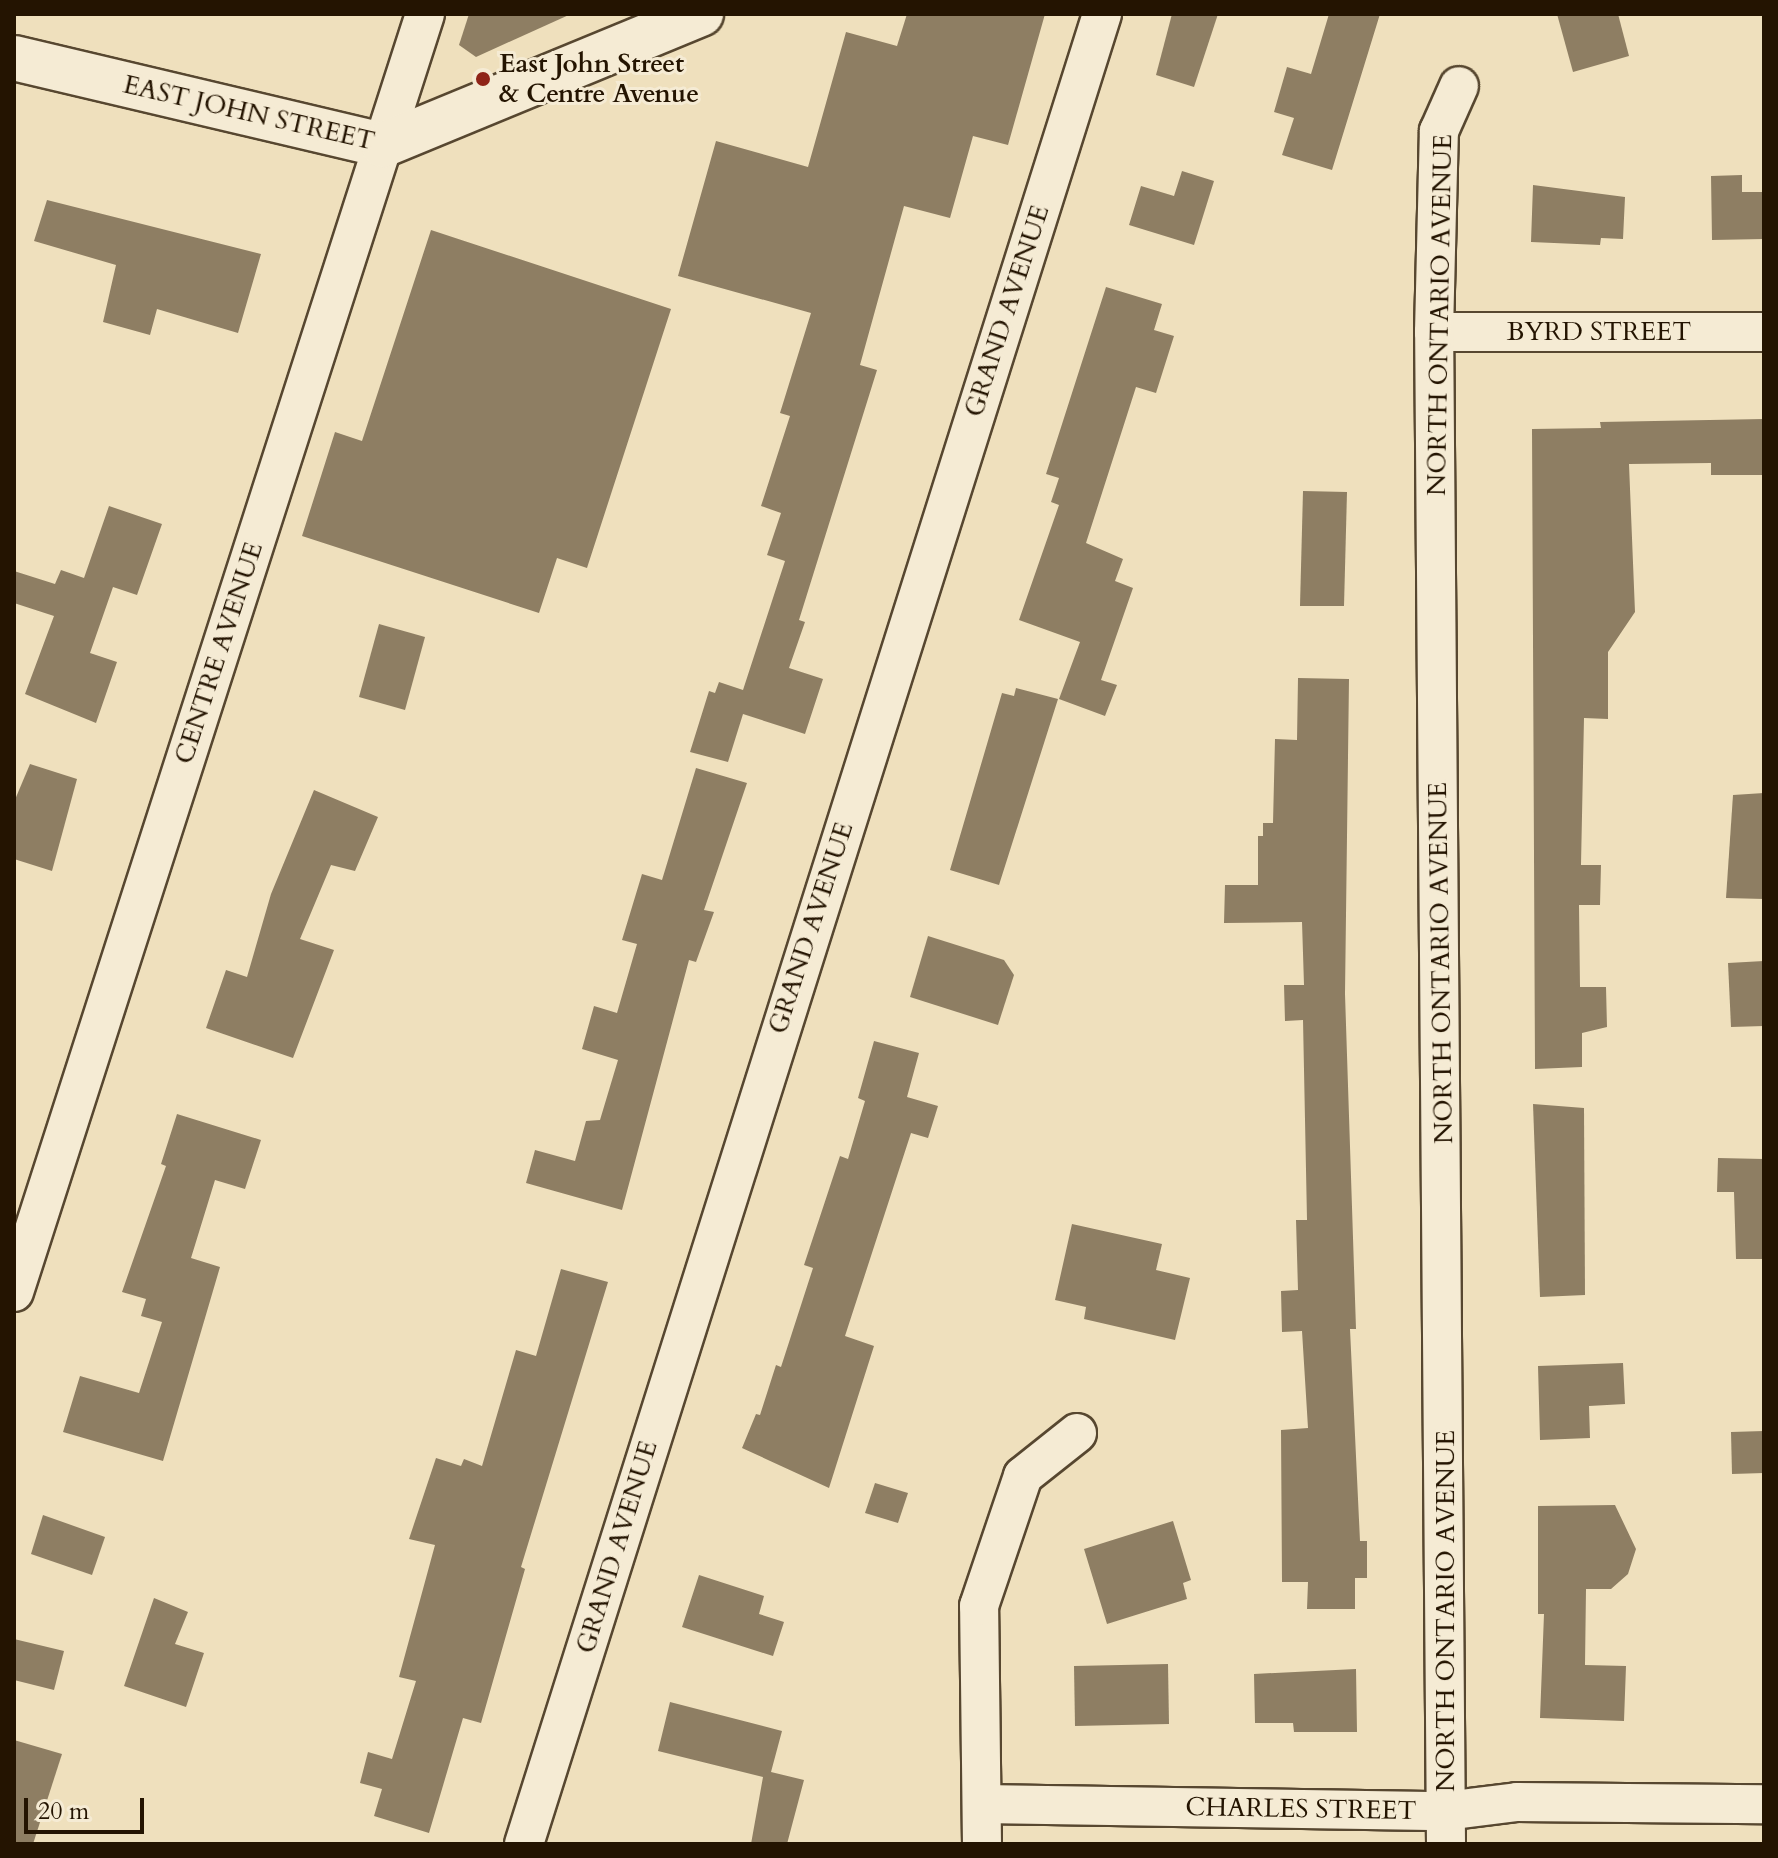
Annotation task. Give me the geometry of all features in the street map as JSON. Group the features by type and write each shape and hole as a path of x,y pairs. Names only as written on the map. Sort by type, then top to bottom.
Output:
{"street":[{"name":"CENTRE AVENUE","path":"14,1292 425,14"},
{"name":"EAST JOHN STREET","path":"14,58 383,145 701,14"},
{"name":"GRAND AVENUE","path":"524,1844 1102,14"},
{"name":"NORTH ONTARIO AVENUE","path":"1446,1827 1434,332 1439,131 1459,86"},
{"name":"BYRD STREET","path":"1434,332 1764,332"},
{"path":"982,1844 979,1606 1023,1476 1077,1433"},
{"name":"CHARLES STREET","path":"982,1804 1446,1827 1517,1802 1764,1804"}],"building":[{"path":"469,14 571,14 476,57 459,45"},
{"path":"907,14 1045,14 1008,145 973,136 950,218 904,206 860,365 877,370 799,620 805,622 789,668 823,679 805,734 743,714 728,762 690,752 709,691 715,693 719,682 743,690 785,561 767,555 781,513 761,506 790,416 780,413 811,313 678,276 716,141 808,167 846,32 897,46"},
{"path":"1172,14 1218,14 1194,87 1156,75"},
{"path":"1329,14 1380,14 1332,170 1282,155 1294,118 1274,112 1287,67 1311,74"},
{"path":"1557,14 1618,14 1629,56 1573,72"},
{"path":"1182,171 1214,181 1194,245 1129,225 1141,186 1174,196"},
{"path":"1742,175 1742,192 1764,192 1764,239 1712,240 1711,176"},
{"path":"1533,185 1625,197 1623,239 1601,238 1600,245 1531,242"},
{"path":"47,200 261,254 238,333 157,309 150,335 103,322 116,265 34,241"},
{"path":"431,230 671,309 587,568 557,558 539,613 302,536 335,432 362,441"},
{"path":"1106,287 1162,304 1154,330 1174,336 1156,393 1136,387 1086,543 1123,559 1115,581 1133,588 1101,680 1117,685 1105,716 1059,699 1080,642 1019,620 1059,505 1051,502 1059,478 1046,474"},
{"path":"1764,419 1764,475 1711,475 1711,463 1629,464 1635,612 1608,652 1608,719 1584,718 1581,865 1601,865 1600,905 1579,905 1580,987 1606,987 1607,1027 1582,1033 1582,1067 1535,1069 1532,429 1601,428 1600,422"},
{"path":"1303,491 1347,492 1344,606 1300,606"},
{"path":"109,506 162,524 137,595 113,587 90,653 117,662 96,723 25,694 54,616 14,603 14,571 55,584 61,570 84,578"},
{"path":"379,624 425,637 405,710 359,697"},
{"path":"1298,678 1349,679 1345,994 1356,1329 1350,1329 1360,1541 1367,1541 1367,1578 1355,1578 1355,1609 1307,1609 1308,1582 1282,1582 1281,1430 1308,1428 1302,1331 1282,1332 1281,1291 1298,1290 1296,1220 1307,1220 1303,1020 1285,1021 1284,985 1304,985 1302,922 1224,923 1225,885 1258,885 1258,836 1263,836 1263,823 1273,823 1275,739 1297,740"},
{"path":"1016,688 1058,699 999,885 950,870 1002,693 1014,696"},
{"path":"30,764 77,779 52,871 14,859 14,802"},
{"path":"696,768 747,783 704,910 714,912 696,962 689,960 622,1210 526,1183 535,1150 575,1161 586,1121 600,1120 618,1060 582,1049 594,1006 617,1013 637,944 622,940 642,874 662,880"},
{"path":"314,790 378,817 355,871 331,865 300,939 334,950 293,1058 206,1028 226,970 247,977 271,894"},
{"path":"1764,793 1764,899 1726,898 1733,795"},
{"path":"928,936 1004,960 1014,975 998,1025 910,997"},
{"path":"1764,961 1764,1026 1731,1027 1728,963"},
{"path":"874,1041 919,1053 907,1097 938,1106 928,1138 911,1133 845,1336 874,1346 829,1488 742,1448 756,1414 760,1415 776,1365 781,1367 813,1268 804,1265 840,1156 848,1159 865,1101 858,1098"},
{"path":"1533,1104 1584,1108 1585,1295 1540,1297"},
{"path":"177,1114 261,1140 245,1189 215,1180 191,1258 220,1267 163,1461 63,1432 80,1376 139,1393 162,1322 141,1316 146,1299 122,1292 166,1166 161,1164"},
{"path":"1718,1158 1764,1159 1764,1259 1736,1259 1734,1192 1717,1192"},
{"path":"1072,1224 1162,1244 1156,1270 1190,1278 1175,1340 1084,1319 1086,1307 1055,1300"},
{"path":"561,1269 608,1282 521,1567 525,1569 481,1723 463,1718 429,1833 374,1816 382,1789 360,1783 368,1752 392,1759 416,1681 399,1677 435,1545 409,1539 436,1458 461,1466 464,1459 482,1466 516,1350 536,1356"},
{"path":"1623,1363 1625,1404 1589,1406 1590,1438 1540,1440 1538,1366"},
{"path":"1764,1431 1764,1473 1732,1474 1731,1432"},
{"path":"875,1483 908,1493 898,1523 865,1513"},
{"path":"1615,1505 1636,1549 1628,1574 1611,1589 1586,1589 1585,1665 1626,1666 1624,1721 1540,1718 1544,1614 1538,1614 1538,1506"},
{"path":"43,1515 105,1537 92,1575 31,1554"},
{"path":"1173,1521 1191,1580 1183,1583 1187,1599 1107,1624 1084,1549"},
{"path":"699,1575 764,1596 759,1614 784,1622 773,1656 682,1627"},
{"path":"154,1598 188,1612 175,1644 204,1653 186,1707 124,1686"},
{"path":"14,1639 64,1651 54,1690 14,1680"},
{"path":"1168,1664 1169,1724 1075,1726 1074,1666"},
{"path":"1356,1669 1357,1732 1294,1732 1293,1723 1255,1723 1254,1674"},
{"path":"670,1702 782,1731 771,1772 804,1780 787,1844 751,1844 763,1777 658,1751"},
{"path":"14,1740 62,1754 33,1844 14,1844"}],"place":[{"name":"East John Street & Centre Avenue","path":"483,79"}]}
